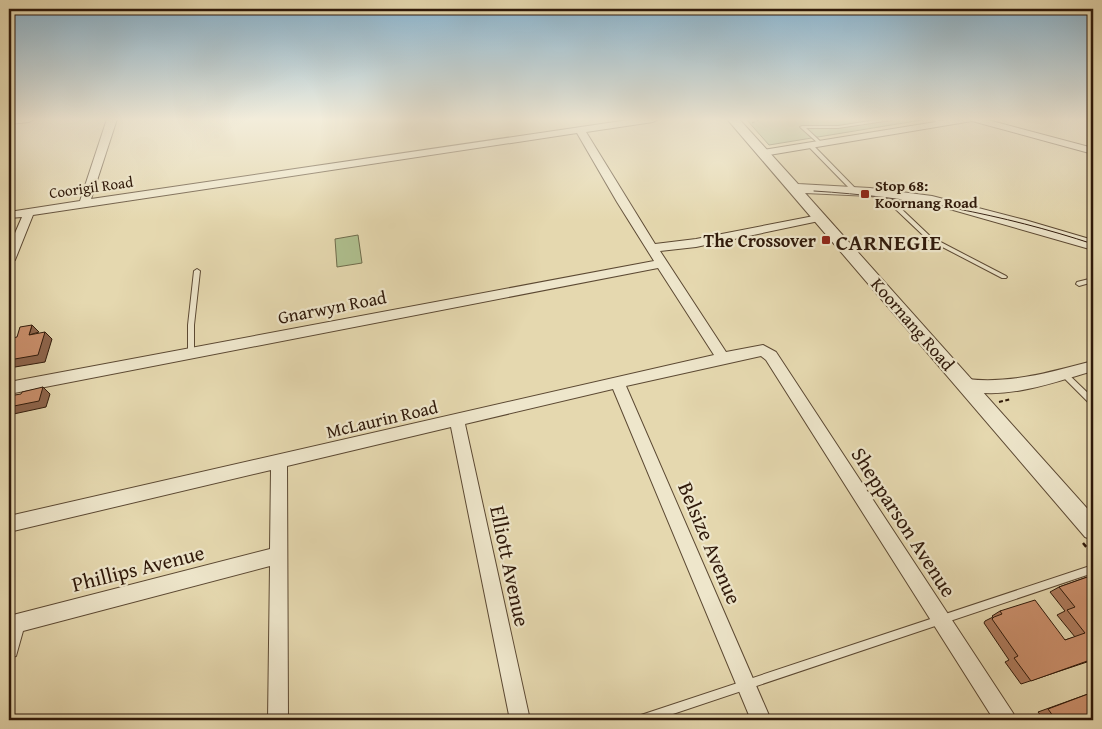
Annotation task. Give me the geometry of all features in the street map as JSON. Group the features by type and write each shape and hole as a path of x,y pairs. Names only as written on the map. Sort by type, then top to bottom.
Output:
{"street":[{"path":"84,204 101,153"},
{"name":"Coorigil Road","path":"9,215 426,153"},
{"path":"593,153 622,202 723,358"},
{"name":"Koornang Road","path":"763,153 1093,530"},
{"path":"797,192 854,190 924,199 1045,230 1093,245"},
{"path":"797,192 890,201 982,213"},
{"path":"9,260 29,212"},
{"path":"657,255 696,243 819,218"},
{"name":"Gnarwyn Road","path":"9,388 190,353 657,255"},
{"name":"McLaurin Road","path":"9,524 763,350"},
{"name":"Shepparson Avenue","path":"763,350 771,356 1006,720"},
{"path":"967,385 986,388 1007,387 1093,366"},
{"name":"Belsize Avenue","path":"618,384 761,720"},
{"path":"983,404 992,395 1007,387"},
{"name":"Elliott Avenue","path":"457,420 520,720"},
{"path":"278,720 279,462"},
{"name":"Phillips Avenue","path":"12,624 279,555"},
{"path":"9,649 12,624"}],"lane":[{"path":"822,153 854,190"},
{"path":"890,201 929,238 1004,277"},
{"path":"190,353 197,271"},
{"path":"1079,284 1093,280"},
{"path":"1064,374 1093,402"},
{"path":"641,720 1093,569"}],"green space":[{"path":"358,235 362,263 337,267 335,239"}],"building":[{"path":"32,325 29,335 45,332 38,355 9,360 9,339 17,337 20,327"},
{"path":"43,387 39,401 9,407 9,396"},
{"path":"1093,575 1093,659 1031,681 1014,658 1018,656 992,619 1002,614 1000,611 1035,600 1065,640 1085,633 1067,610 1075,607 1059,587"},
{"path":"1088,694 1093,701 1093,720 1056,720 1048,709"}],"tram line":[{"path":"814,191 920,202 955,208 1025,224 1093,244"}],"place":[{"name":"Stop 68: Koornang Road","path":"865,194"},
{"name":"The Crossover","path":"826,240"}],"district":[{"name":"CARNEGIE","path":"889,242"}]}
